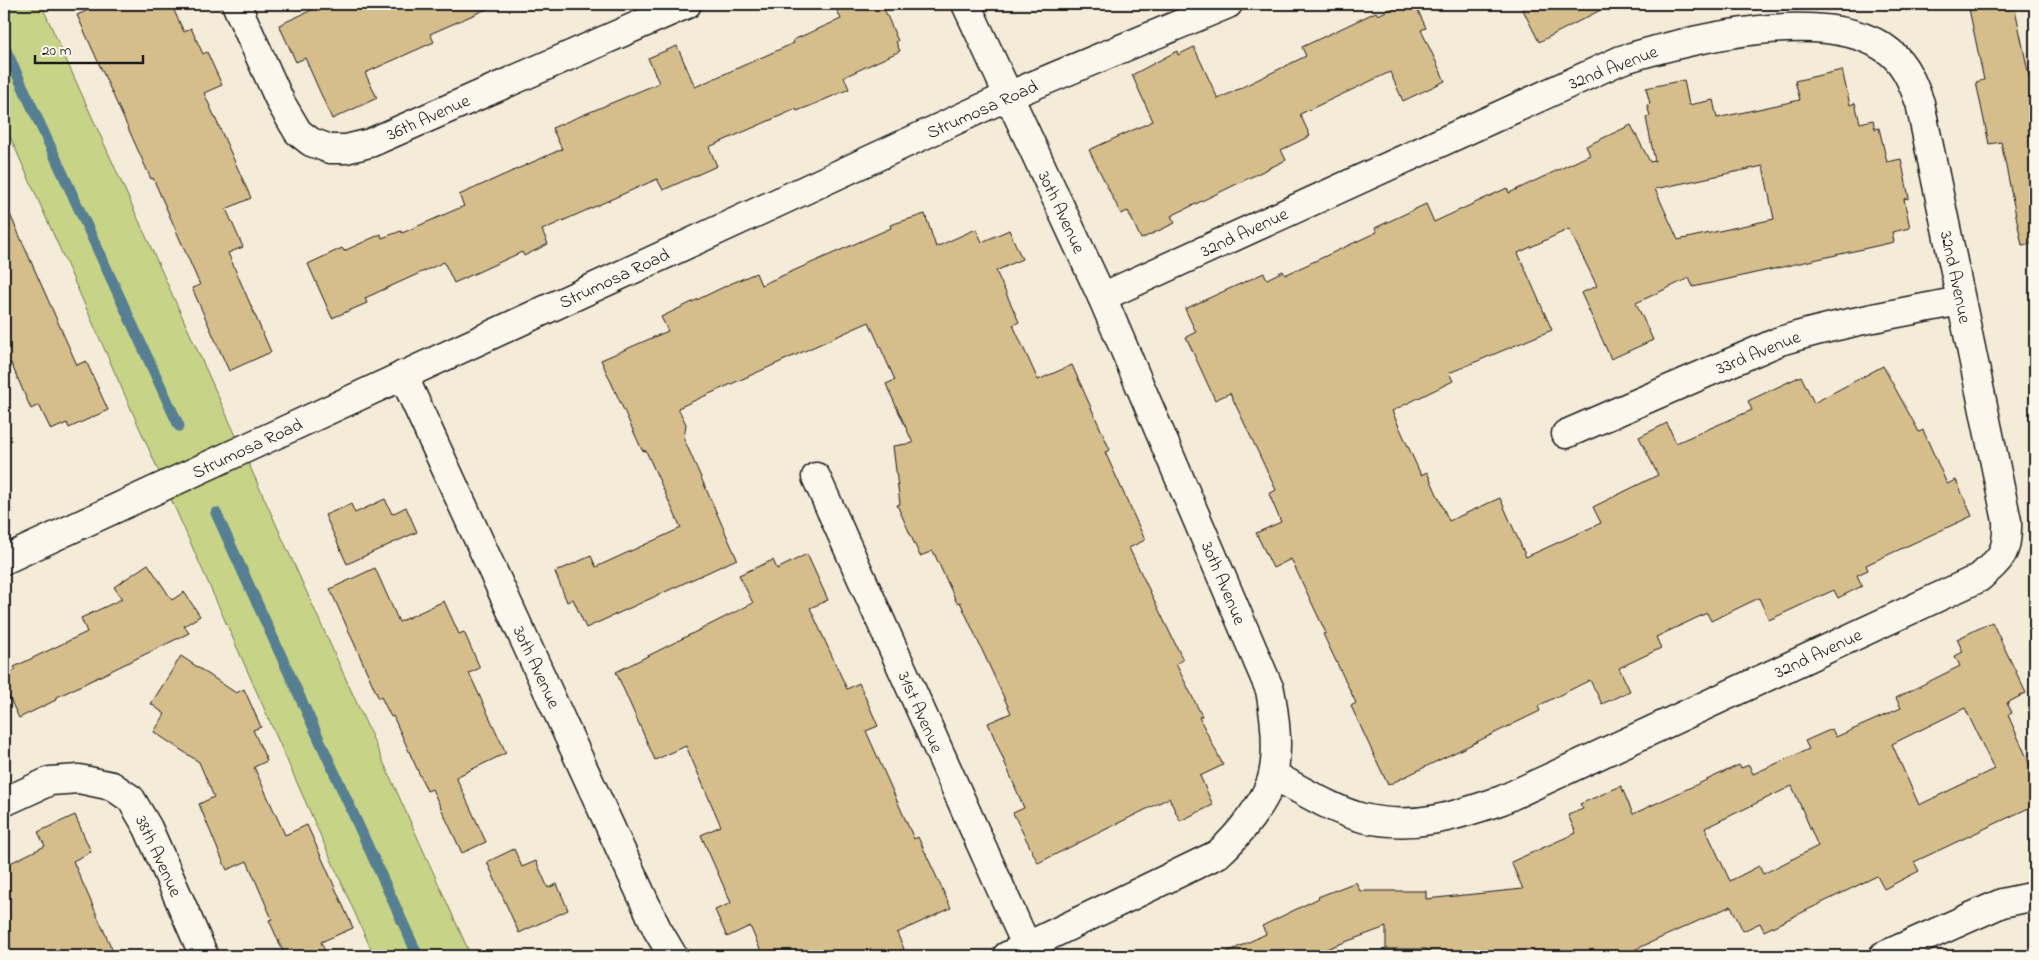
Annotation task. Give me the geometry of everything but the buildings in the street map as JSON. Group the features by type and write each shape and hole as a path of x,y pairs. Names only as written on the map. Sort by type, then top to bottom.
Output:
{"street":[{"name":"36th Avenue","path":"236,4 281,103 298,132 311,142 330,149 346,149 370,143 687,4"},
{"name":"30th Avenue","path":"966,4 1102,297 1270,690 1276,739 1273,775 1251,817 1236,838 1218,854 1017,952"},
{"name":"Strumosa Road","path":"4,560 1008,96 1228,4"},
{"name":"32nd Avenue","path":"1102,297 1620,60 1671,45 1719,34 1770,29 1823,28 1864,37 1890,52 1911,76 1920,103 2007,521 2008,541 1997,563 1979,578 1502,800 1451,817 1424,822 1394,822 1363,818 1337,808 1273,775"},
{"name":"33rd Avenue","path":"1566,434 1780,342 1813,331 1960,300"},
{"name":"30th Avenue","path":"403,375 657,929 674,956"},
{"name":"31st Avenue","path":"816,477 1017,952"},
{"name":"38th Avenue","path":"4,802 50,781 79,779 112,786 131,799 148,828 204,956"},
{"path":"1883,956 2002,903 2035,896"}],"green space":[{"path":"4,4 41,4 471,956 374,956 4,123"}],"waterway":[{"path":"4,46 179,426"},
{"path":"216,513 418,956"}]}
